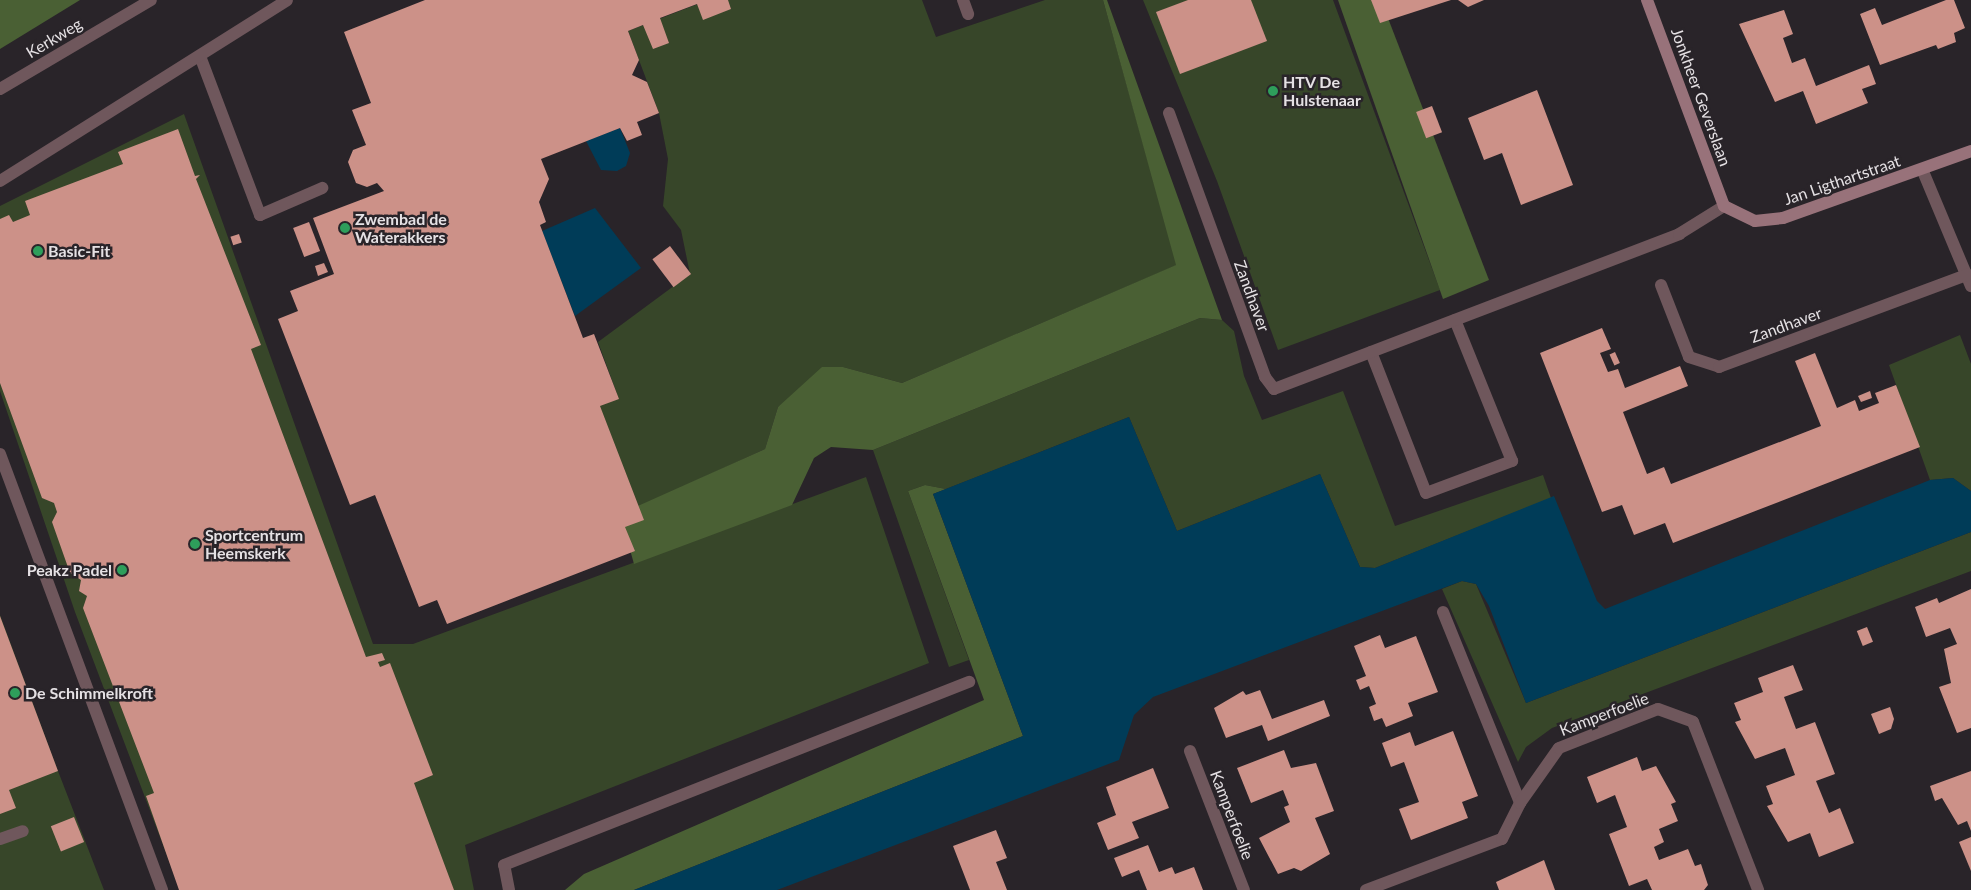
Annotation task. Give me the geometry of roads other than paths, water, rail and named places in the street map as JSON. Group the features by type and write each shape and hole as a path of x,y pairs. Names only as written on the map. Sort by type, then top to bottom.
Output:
{"main road":[{"name":"Jonkheer Geverslaan","path":"1647,0 1724,206"},
{"name":"Jan Ligthartstraat","path":"1724,206 1755,220 1783,218 1971,151"}],"street":[{"name":"Kerkweg","path":"0,90 151,0"},
{"path":"0,181 287,0"},
{"path":"962,0 968,14"},
{"path":"200,56 260,215 322,188"},
{"name":"Zandhaver","path":"1169,113 1264,377 1274,389 1679,234 1724,206"},
{"path":"1922,169 1970,278"},
{"name":"Zandhaver","path":"1660,286 1689,357 1719,367 1970,278"},
{"path":"1371,352 1426,493 1512,461 1454,320"},
{"path":"0,454 162,890"},
{"path":"1443,612 1520,802"},
{"path":"509,890 504,865 969,682"},
{"name":"Kamperfoelie","path":"1366,890 1502,839 1520,802 1559,748 1658,709 1693,722 1758,890"},
{"name":"Kamperfoelie","path":"1190,751 1244,890"},
{"path":"0,839 22,831"}],"water":[{"path":"620,128 630,153 626,166 617,171 601,170 586,141"},
{"path":"595,208 641,268 575,316 542,231"},
{"path":"1129,417 1177,531 1320,474 1360,567 1375,568 1554,496 1597,601 1605,609 1930,480 1953,478 1971,491 1971,532 1526,703 1489,606 1476,584 1462,581 1153,697 1134,715 1119,760 777,890 634,890 1023,736 933,494"}],"place":[{"name":"HTV De Hulstenaar","path":"1273,91"},
{"name":"Zwembad de Waterakkers","path":"345,228"},
{"name":"Basic-Fit","path":"38,251"},
{"name":"Sportcentrum Heemskerk","path":"195,544"},
{"name":"Peakz Padel","path":"122,570"},
{"name":"De Schimmelkroft","path":"15,693"}]}
